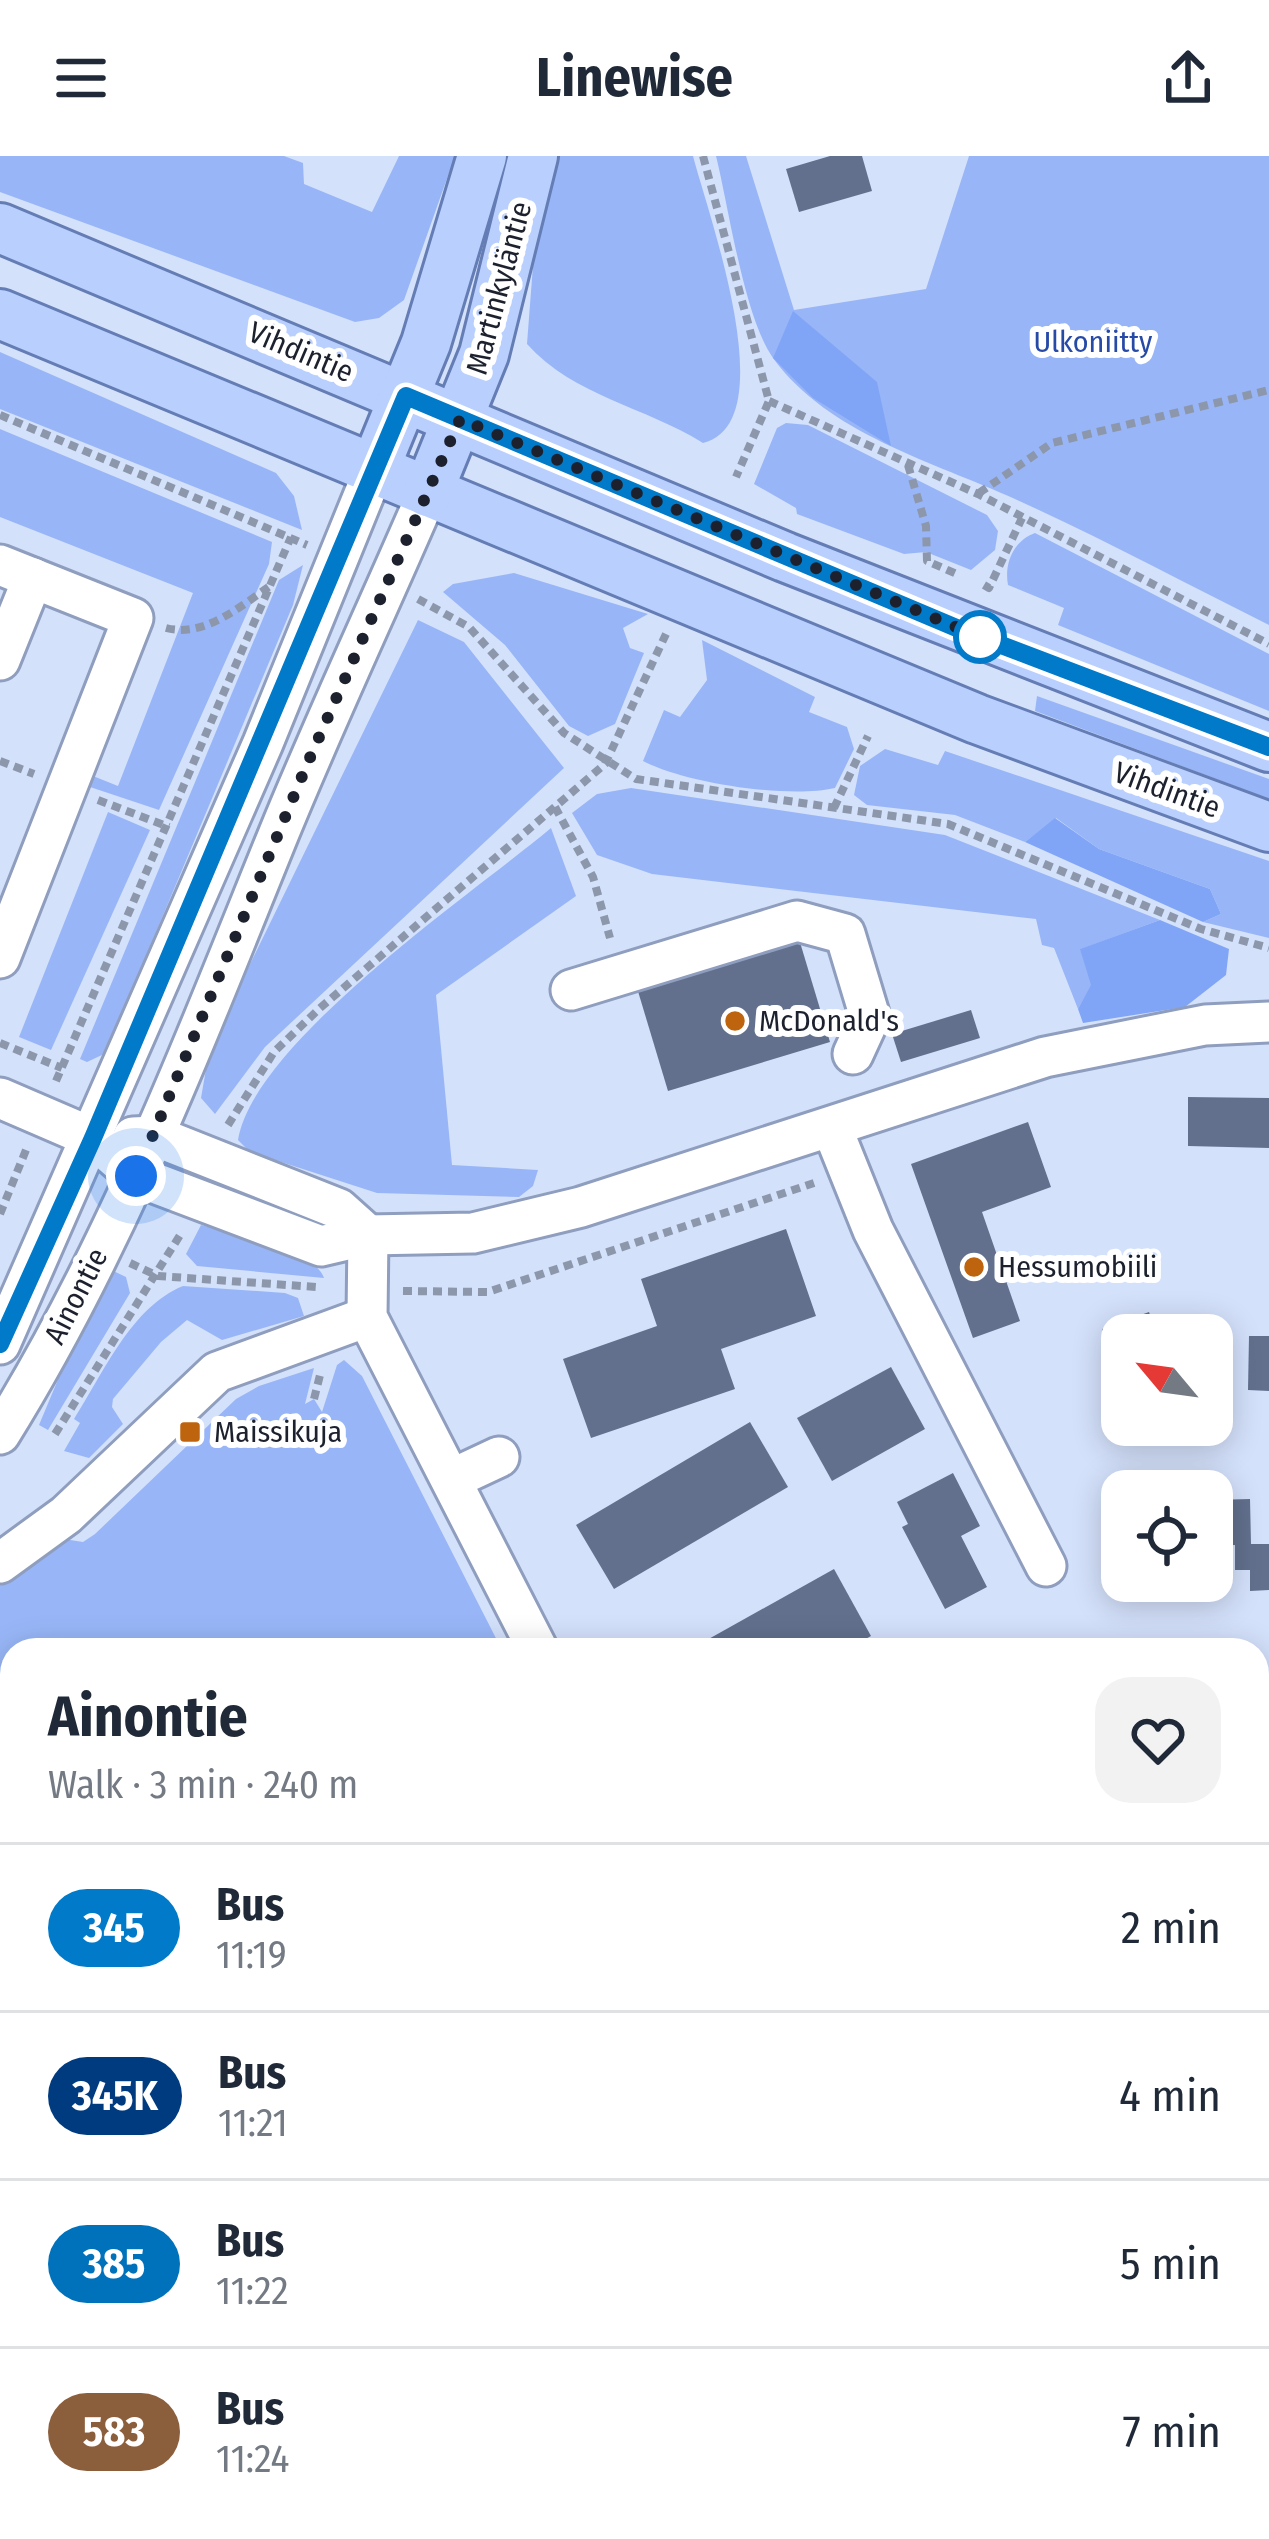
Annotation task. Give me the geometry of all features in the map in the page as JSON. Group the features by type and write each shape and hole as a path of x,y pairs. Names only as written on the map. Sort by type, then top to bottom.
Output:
{"main road":[{"name":"Martinkyläntie","path":"374,470 406,396 482,156"},
{"name":"Martinkyläntie","path":"428,492 484,354 533,156"},
{"name":"Vihdintie","path":"0,228 981,638 1269,747"},
{"name":"Vihdintie","path":"0,314 977,719 1269,827"}],"street":[{"name":"Ainontie","path":"0,1344 93,1138 374,470"},
{"name":"Ainontie","path":"0,1433 65,1322 155,1136 308,762 428,492"},
{"path":"0,660 16,572 134,618 0,958"},
{"path":"571,991 797,921 845,934 870,1017 853,1054"},
{"path":"0,1099 93,1138 136,1176 321,1246 368,1235 473,1233 581,1207 1116,1039 1204,1024 1269,1022"},
{"path":"832,1128 873,1231 1046,1566"},
{"path":"93,1138 155,1136 339,1209 368,1235 367,1317 532,1638"},
{"path":"0,1563 66,1515 217,1372 367,1317"},
{"path":"452,1479 499,1456"}],"path":[{"path":"703,156 769,400 736,477"},
{"path":"978,494 999,485 1052,443 1269,390"},
{"path":"769,400 978,494 1269,644"},
{"path":"0,416 291,537 0,1214"},
{"path":"908,462 926,526 927,561 989,588 1022,518"},
{"path":"134,618 175,631 200,627 272,585"},
{"path":"432,606 492,648 564,733 605,764 636,779 947,824 1201,928 1269,948"},
{"path":"214,1160 251,1082 274,1052 605,764 670,626"},
{"path":"834,808 868,736"},
{"path":"555,808 609,919 611,979"},
{"path":"0,1043 62,1068"},
{"path":"55,1434 158,1276 198,1202"}],"green space":[{"path":"0,156 284,156 303,163 304,184 372,212 399,156 455,156 404,300 379,318 355,322 0,192"},
{"path":"549,156 693,156 724,267 740,359 738,398 727,427 703,443 566,377 527,344 536,226"},
{"name":"Ulkoniitty","path":"716,156 746,156 794,310 926,289 969,156 1269,156 1269,625 1047,514 884,443 823,407 796,384 763,340 738,261"},
{"path":"0,352 276,473 294,496 302,530 0,409"},
{"path":"786,423 808,425 987,515 998,531 995,550 971,570 926,552 904,554 797,514 796,508 754,484 777,428"},
{"path":"0,429 272,542 269,564 159,810 84,785 88,774 118,786 193,593 0,517"},
{"path":"1035,533 1269,654 1269,711 1058,625 1064,608 1008,585 1012,554"},
{"path":"303,565 293,605 110,1042 102,1055 87,1062 80,1059 279,580"},
{"path":"514,573 648,614 623,628 630,648 644,653 615,724 588,736 569,726 505,645 443,592 453,584"},
{"path":"418,620 464,642 564,768 265,1047 215,1114 201,1098 210,1046"},
{"path":"702,640 815,697 809,712 847,727 854,749 835,788 791,792 737,787 643,761 664,710 680,717 707,680"},
{"path":"1037,696 1269,779 1269,799 1035,711"},
{"path":"885,749 938,765 945,751 1269,861 1269,938 1203,922 1221,914 1210,889 1099,849 1056,818 1025,842 955,815 867,805 854,795 860,766"},
{"path":"631,788 945,835 1160,920 1081,949 1092,985 1078,1009 1054,948 1042,945 1036,919 652,874 597,855 572,813 597,794"},
{"path":"108,812 150,830 51,1050 19,1037"},
{"path":"551,828 576,896 436,995 452,1165 538,1170 533,1186 519,1197 377,1193 250,1152 238,1140 253,1101 283,1059 371,972"},
{"path":"201,1225 289,1251 317,1268 324,1278 197,1266 186,1254"},
{"path":"105,1267 126,1277 130,1293 48,1430 39,1425"},
{"path":"183,1286 285,1293 298,1298 304,1316 222,1340 187,1320 161,1342 113,1399 112,1407 123,1424 89,1458 64,1451 80,1423 74,1419 133,1325"},
{"path":"344,1360 362,1376 496,1638 0,1638 0,1583 17,1578 64,1539 83,1542 95,1534 236,1399 259,1386 314,1368 305,1404 314,1399 322,1412 337,1365"}],"shaded area":[{"path":"793,311 877,382 891,446 813,398 773,358"},
{"path":"1055,818 1099,849 1210,889 1221,914 1203,922 1025,842"},
{"path":"1160,920 1229,949 1226,975 1185,1007 1083,1023 1078,1009 1091,985 1080,949"}],"building":[{"path":"830,156 862,156 872,191 799,212 786,169"},
{"name":"McDonald's","path":"796,929 830,1042 668,1091 634,978"},
{"path":"971,1010 980,1038 901,1062 892,1034"},
{"path":"1188,1097 1269,1098 1269,1148 1188,1146"},
{"name":"Hessumobiili","path":"1028,1122 1051,1187 982,1212 1020,1321 973,1338 911,1164"},
{"path":"786,1229 816,1316 721,1349 735,1389 591,1438 563,1359 657,1326 641,1279"},
{"path":"1249,1336 1269,1336 1269,1391 1248,1390"},
{"path":"891,1367 925,1429 832,1481 797,1418"},
{"path":"750,1422 788,1487 614,1589 576,1525"},
{"path":"953,1473 980,1526 961,1536 987,1587 945,1609 902,1527 908,1524 897,1502"},
{"path":"1233,1499 1250,1499 1251,1544 1269,1544 1269,1590 1250,1591 1250,1570 1235,1570"},
{"path":"834,1569 871,1636 867,1638 710,1638"}],"bus line":[{"name":"345","path":"0,1344 93,1138 406,396 959,629 1269,747"}],"place":[{"name":"McDonald's","path":"735,1021"},
{"name":"Hessumobiili","path":"974,1267"},
{"name":"Maissikuja","path":"190,1432"}],"route":[{"path":"136,1176 308,762 460,419 980,637"}]}
